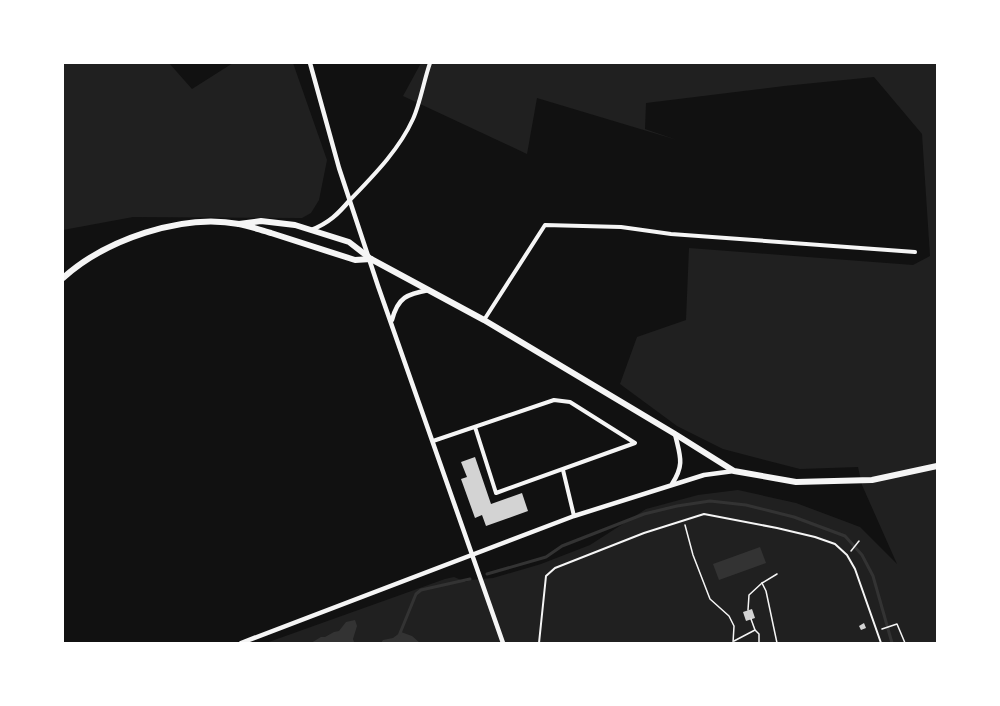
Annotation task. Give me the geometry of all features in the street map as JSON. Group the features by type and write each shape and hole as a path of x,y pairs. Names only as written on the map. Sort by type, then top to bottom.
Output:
{"highway":[{"path":"63,278 89,259 120,242 166,227 195,223 239,224 261,221 295,225 349,242 371,259 484,320 675,434 734,472 796,482 872,480 937,466"},
{"path":"239,224 355,260 371,259"}],"street":[{"path":"310,63 350,200 371,259 378,286 392,320 503,643"},
{"path":"311,230 324,225 336,216 378,171 402,138 413,119 430,63"},
{"path":"484,320 545,225 621,227 671,234 915,252"},
{"path":"392,320 398,303 405,296 429,290"},
{"path":"433,441 554,400 570,402 635,443 496,493 475,427"},
{"path":"672,484 679,473 682,462 675,434"},
{"path":"563,470 574,516"},
{"path":"241,643 574,516 704,475 734,472"},
{"path":"255,638 257,643"}],"lane":[{"path":"539,643 546,576 555,568 684,519 704,514 777,528 815,537 835,544 847,555 855,569 881,643"}],"path":[{"path":"684,519 693,555 710,599 729,616 734,626 733,642"},
{"path":"847,555 859,541"},
{"path":"748,610 748,595 762,583 777,574"},
{"path":"762,583 766,592 777,643"},
{"path":"751,619 755,630 759,634 759,643"},
{"path":"877,630 897,624 905,643"},
{"path":"733,642 755,630"}],"shaded area":[{"path":"63,63 169,63 192,89 233,63 293,63 327,160 319,200 311,213 302,218 133,217 63,230"},
{"path":"421,63 937,63 937,643 266,643 445,579 454,577 466,582 470,580 493,578 541,564 590,545 646,509 698,495 738,490 796,503 860,527 897,564 862,485 858,467 800,469 723,449 677,426 620,384 637,337 686,320 689,248 913,265 930,256 922,134 874,77 784,86 646,103 645,129 677,140 537,98 527,154 403,96"},
{"path":"760,547 766,563 719,580 713,564"},
{"path":"355,620 357,626 353,639 354,642 360,643 311,643 321,637 325,637 339,631 346,622"},
{"path":"401,632 412,636 420,643 381,643 383,640 393,638"}],"building":[{"path":"475,457 491,504 522,493 528,511 486,526 482,515 475,518 461,479 467,477 461,462"},
{"path":"752,609 755,618 746,621 743,612"},
{"path":"864,623 866,628 861,630 859,626"}],"waterway":[{"path":"487,574 546,557 562,546 644,514 677,506 710,501 746,505 794,517 845,536 862,555 873,576 892,643"},
{"path":"396,643 416,594 421,590 470,579"}]}
